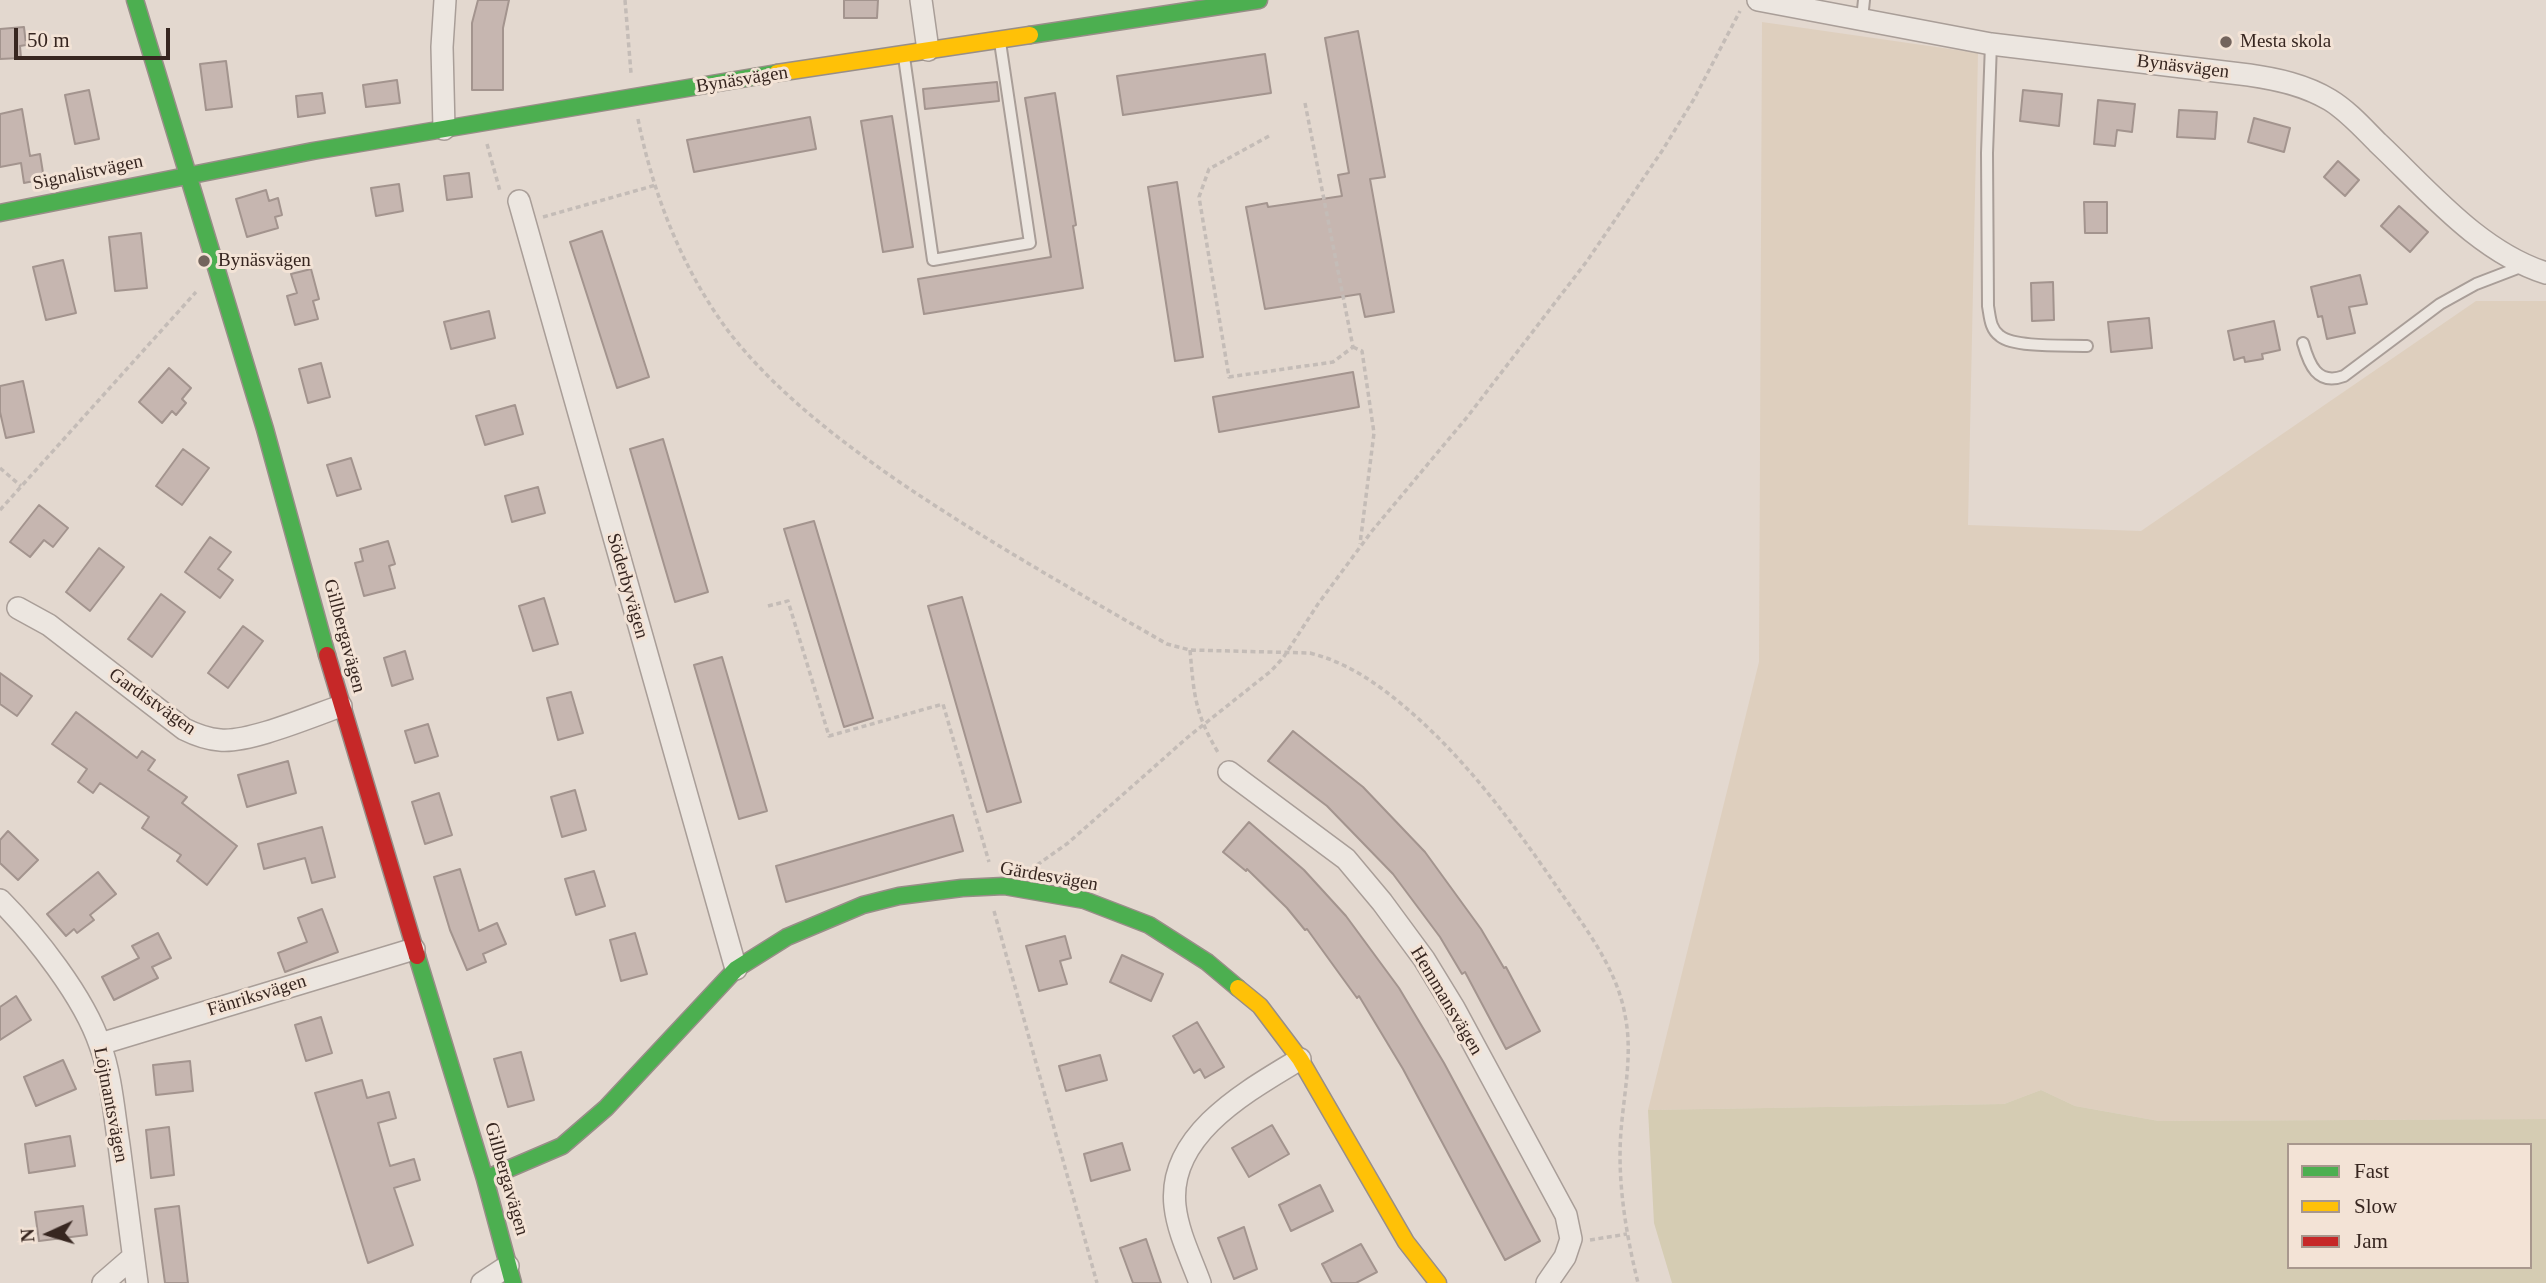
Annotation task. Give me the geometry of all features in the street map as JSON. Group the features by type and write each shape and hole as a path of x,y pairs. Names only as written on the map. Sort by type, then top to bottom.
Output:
{"street":[{"name":"Gillbergavägen","path":"135,0 265,429 341,706 485,1179 510,1274"},
{"path":"444,129 442,47 445,0"},
{"path":"921,0 928,50"},
{"name":"Bynäsvägen","path":"186,174 634,97 1259,0"},
{"name":"Bynäsvägen","path":"1758,0 1863,10 1990,44 2249,75 2280,80 2308,89 2331,101 2353,119 2452,213 2496,250 2523,266 2546,273"},
{"name":"Signalistvägen","path":"0,213 186,174"},
{"name":"Söderbyvägen","path":"519,201 736,969"},
{"name":"Gardistvägen","path":"18,608 49,625 184,729 204,738 223,741 243,739 341,706"},
{"name":"Hemmansvägen","path":"1229,772 1346,859 1389,911 1424,959 1454,1008 1566,1215 1571,1238"},
{"name":"Gärdesvägen","path":"485,1179 562,1146 584,1128 736,969 787,937 863,905 992,880 1021,889 1084,901 1149,925 1207,962 1260,1006 1300,1059 1406,1242 1438,1283"},
{"name":"Löjtnantsvägen","path":"0,900 24,924 56,968 80,1004 100,1044 114,1113 137,1283"},
{"name":"Fänriksvägen","path":"100,1044 414,948"},
{"path":"1200,1283 1179,1229 1175,1204 1178,1174 1191,1147 1209,1121 1238,1097 1300,1059"},
{"path":"1547,1283 1564,1257 1571,1238"},
{"path":"103,1283 134,1257"},
{"path":"482,1283 510,1274"}],"lane":[{"path":"903,54 933,260 1030,243 999,39"},
{"path":"1990,44 1987,167 1988,306 1991,325 2000,336 2012,342 2087,346"},
{"path":"2303,343 2310,367 2325,378 2335,380 2440,304 2476,284 2523,266"}],"path":[{"path":"625,0 634,97 641,135 675,239 697,282 720,318 757,366 803,410 874,464 982,536 1167,644 1190,650 1310,653 1327,657 1358,673 1397,702 1436,737 1497,805 1593,942 1620,993 1626,1016 1628,1063 1621,1161 1628,1234 1638,1283"},
{"path":"1021,889 1028,871 1068,843 1202,726 1271,671 1287,652 1360,547 1531,337 1612,226 1694,99 1737,19 1742,0"},
{"path":"1305,103 1353,347"},
{"path":"483,122 502,196 508,204 519,201"},
{"path":"1269,136 1209,169 1199,197 1229,377 1334,362 1353,347"},
{"path":"525,222 656,185"},
{"path":"0,510 194,294 204,284 218,278"},
{"path":"1353,347 1362,351 1374,433 1360,547"},
{"path":"0,468 21,486"},
{"path":"768,606 788,601 829,736 943,705 992,880 995,917 1097,1283"},
{"path":"1190,650 1193,691 1202,726 1229,772"},
{"path":"1571,1238 1597,1241 1628,1234"}],"shaded area":[{"path":"1762,22 1978,53 1968,525 2141,531 2476,301 2546,301 2546,1119 2159,1121 2075,1106 2041,1090 2004,1104 1648,1110 1759,662"},
{"path":"2041,1090 2075,1106 2159,1121 2546,1119 2546,1283 1672,1283 1654,1223 1648,1110 2004,1104"}],"building":[{"path":"478,0 509,0 503,28 503,90 472,90 472,23"},
{"path":"844,0 878,0 877,18 844,18"},
{"path":"24,27 26,45 20,46 21,58 0,59 0,29"},
{"path":"1358,31 1385,177 1370,179 1394,312 1365,317 1360,294 1265,309 1246,207 1267,203 1268,207 1342,196 1338,175 1349,173 1325,38"},
{"path":"1265,54 1271,93 1123,115 1117,76"},
{"path":"226,61 232,107 206,110 200,64"},
{"path":"397,80 400,103 366,107 363,85"},
{"path":"997,82 999,101 925,109 923,89"},
{"path":"89,90 99,139 75,144 65,95"},
{"path":"2023,90 2062,94 2059,126 2020,121"},
{"path":"322,93 325,113 298,117 296,96"},
{"path":"1055,93 1083,288 924,314 918,279 1051,257 1025,98"},
{"path":"2098,100 2135,104 2132,132 2117,130 2115,146 2094,144"},
{"path":"22,109 30,156 40,154 44,179 24,183 21,163 0,167 0,114"},
{"path":"2179,110 2217,112 2215,139 2177,137"},
{"path":"892,116 913,247 883,252 861,121"},
{"path":"810,117 816,149 694,172 687,140"},
{"path":"2254,118 2290,128 2284,152 2248,142"},
{"path":"2338,161 2359,180 2345,196 2324,177"},
{"path":"469,173 472,197 447,200 444,176"},
{"path":"1177,182 1203,357 1175,361 1148,187"},
{"path":"399,184 403,211 376,216 371,188"},
{"path":"266,190 269,201 278,198 282,215 275,217 278,228 247,237 236,199"},
{"path":"2084,202 2107,202 2107,233 2085,233"},
{"path":"2399,206 2428,232 2410,252 2381,226"},
{"path":"602,231 649,377 617,388 570,242"},
{"path":"141,233 147,288 115,291 109,237"},
{"path":"63,260 76,313 46,320 33,267"},
{"path":"311,269 319,299 313,301 318,319 295,325 287,296 297,293 291,274"},
{"path":"2360,275 2367,304 2349,307 2355,333 2327,339 2322,316 2318,317 2311,287"},
{"path":"2053,282 2054,320 2032,321 2031,283"},
{"path":"489,311 495,338 451,349 444,322"},
{"path":"2149,318 2152,348 2111,352 2108,322"},
{"path":"2274,321 2280,350 2262,354 2263,359 2245,362 2244,357 2234,360 2228,331"},
{"path":"321,363 330,397 308,403 299,369"},
{"path":"169,368 191,388 182,399 186,403 176,415 172,411 162,423 139,402"},
{"path":"1353,372 1359,407 1219,432 1213,397"},
{"path":"23,381 34,432 6,438 0,412 0,386"},
{"path":"515,405 523,434 485,445 476,416"},
{"path":"663,439 708,592 675,602 630,449"},
{"path":"183,449 209,468 182,505 156,486"},
{"path":"351,458 361,489 337,496 327,465"},
{"path":"538,487 545,513 512,522 505,496"},
{"path":"39,505 68,528 53,547 44,540 30,557 10,542"},
{"path":"814,521 873,718 844,727 784,529"},
{"path":"210,537 231,552 218,569 233,580 220,598 185,572"},
{"path":"388,541 395,564 389,566 395,588 364,596 355,563 363,561 360,549"},
{"path":"99,548 124,567 90,611 66,592"},
{"path":"161,594 185,612 152,657 128,639"},
{"path":"962,597 1021,802 987,812 928,606"},
{"path":"544,598 558,644 533,651 519,606"},
{"path":"243,626 263,641 228,688 208,673"},
{"path":"405,651 413,679 392,686 384,658"},
{"path":"722,657 767,811 739,819 694,665"},
{"path":"0,673 32,696 17,716 0,704"},
{"path":"571,692 583,733 558,740 547,698"},
{"path":"76,712 137,758 142,751 155,760 148,770 187,797 182,803 237,846 207,885 177,861 181,855 142,828 149,817 100,783 93,793 78,782 87,769 52,744"},
{"path":"428,724 438,756 415,763 405,731"},
{"path":"1293,731 1363,787 1425,852 1481,929 1504,968 1506,967 1540,1031 1506,1049 1465,972 1462,974 1440,937 1393,874 1327,806 1268,761"},
{"path":"288,761 296,793 247,807 238,775"},
{"path":"575,790 586,830 562,837 551,797"},
{"path":"439,793 452,835 425,844 412,802"},
{"path":"953,815 963,851 786,902 776,866"},
{"path":"1249,822 1304,870 1346,916 1399,988 1444,1063 1540,1241 1505,1260 1403,1069 1359,996 1357,998 1307,929 1305,930 1287,908 1247,869 1246,871 1223,852"},
{"path":"322,827 335,877 312,883 305,858 264,869 258,844"},
{"path":"8,831 38,860 18,880 0,863 0,840"},
{"path":"460,869 479,931 497,923 506,944 483,954 486,962 467,970 450,930 434,877"},
{"path":"594,871 605,906 576,915 565,879"},
{"path":"98,872 116,894 90,915 94,920 77,933 74,929 66,936 47,914"},
{"path":"322,909 338,952 285,972 278,953 307,942 298,918"},
{"path":"158,933 171,958 152,967 158,978 114,1000 102,977 139,958 132,946"},
{"path":"635,933 647,974 621,981 610,940"},
{"path":"1065,936 1071,958 1060,961 1067,984 1039,991 1026,946"},
{"path":"1122,955 1163,974 1151,1001 1110,982"},
{"path":"16,996 31,1020 0,1040 0,1007"},
{"path":"321,1017 332,1053 306,1061 295,1025"},
{"path":"1197,1022 1224,1067 1205,1078 1200,1069 1194,1073 1173,1036"},
{"path":"521,1052 534,1100 508,1107 494,1059"},
{"path":"1100,1055 1107,1080 1066,1091 1059,1066"},
{"path":"63,1060 76,1089 36,1106 24,1077"},
{"path":"190,1061 193,1091 156,1095 153,1065"},
{"path":"362,1080 367,1098 389,1092 396,1118 378,1123 390,1166 414,1159 420,1180 394,1188 413,1245 368,1263 315,1093"},
{"path":"1272,1125 1289,1154 1249,1177 1232,1148"},
{"path":"169,1127 174,1175 151,1178 146,1130"},
{"path":"70,1136 75,1166 29,1173 25,1144"},
{"path":"1122,1143 1130,1170 1091,1181 1084,1154"},
{"path":"1320,1185 1333,1211 1291,1231 1279,1205"},
{"path":"83,1206 87,1235 39,1241 35,1212"},
{"path":"179,1206 188,1283 165,1283 155,1209"},
{"path":"1244,1227 1257,1269 1234,1279 1218,1238"},
{"path":"1146,1239 1161,1283 1133,1283 1120,1248"},
{"path":"1361,1244 1377,1272 1356,1283 1332,1283 1322,1264"}],"traffic: fast":[{"path":"135,0 265,429 327,655"},
{"path":"1030,35 1259,0"},
{"path":"0,213 313,151 777,73"},
{"path":"485,1179 562,1146 606,1108 736,969 787,937 863,905 899,896 1004,886 1084,900 1149,925 1207,962 1238,988"},
{"path":"417,956 485,1179 513,1283"}],"traffic: slow":[{"path":"777,73 1030,35"},
{"path":"1238,988 1260,1006 1300,1059 1406,1242 1438,1283"}],"traffic: jam":[{"path":"327,655 417,956"}],"place":[{"name":"Mesta skola","path":"2226,42"},
{"name":"Bynäsvägen","path":"204,261"}]}
